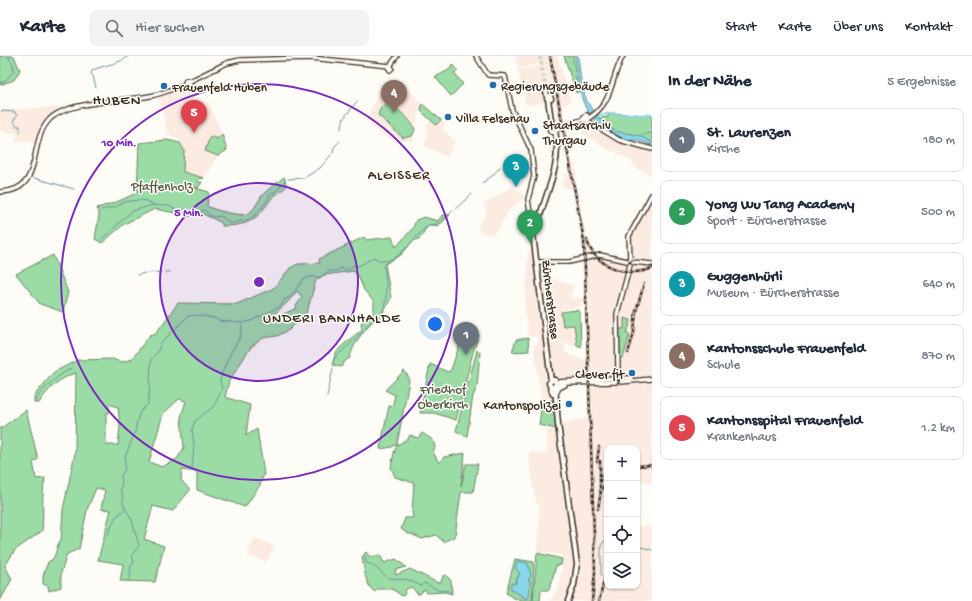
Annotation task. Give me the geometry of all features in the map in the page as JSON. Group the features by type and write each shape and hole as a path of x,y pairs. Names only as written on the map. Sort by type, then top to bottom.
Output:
{"main road":[{"path":"534,240 537,226 553,180 557,140 546,89"},
{"path":"533,234 537,226"},
{"name":"Zürcherstrasse","path":"533,234 554,384 558,424"},
{"name":"Zürcherstrasse","path":"554,384 576,556 576,579 568,601"}],"street":[{"name":"Zürcherstrasse","path":"476,56 488,75 493,77 504,75 512,110 531,150 534,176 528,196 533,234"},
{"path":"567,126 597,113 611,89 623,56"},
{"path":"0,192 14,191 26,182 42,132 48,121 57,114 77,106 151,96 185,84 189,85 190,81 226,64 240,60 311,58 391,64"},
{"path":"587,118 592,124 619,140 652,149"},
{"path":"618,379 618,314 630,262 629,236 652,194"},
{"path":"537,262 569,262 600,255 630,262 652,264"},
{"path":"554,384 652,378"},
{"path":"554,384 618,379"},
{"path":"556,403 558,388 569,384"}],"shaded area":[{"path":"515,56 557,56 571,102 563,105 571,159 574,161 577,174 575,177 576,187 587,241 595,255 627,261 630,259 630,233 652,192 652,484 640,480 640,445 604,445 604,589 640,589 640,527 644,525 652,527 652,601 568,601 576,572 558,424 589,418 588,382 553,384 538,274 574,286 570,299 582,298 582,306 561,310 563,326 575,325 577,347 564,342 565,353 587,361 582,236 574,191 561,185 566,174 570,174 555,100 557,100 554,87 547,84 544,63 541,62 539,64 518,69"},
{"path":"538,66 541,68 547,102 526,105 518,70"},
{"path":"184,86 191,88 196,97 210,105 228,148 227,151 217,157 203,179 183,172 184,150 178,138 168,134 159,97"},
{"path":"405,87 421,102 413,141 386,138 370,125 369,120 367,119 380,88 395,98"},
{"path":"60,107 61,110 50,117 45,123 36,143 16,140 17,133 0,131 0,110"},
{"path":"431,120 436,125 441,120 446,124 442,129 455,141 447,157 425,146 428,131 426,128"},
{"path":"585,120 610,135 652,149 652,176 637,169 630,161 613,150 611,152 583,133"},
{"path":"513,187 525,197 509,211 493,235 482,233 477,229 487,211 483,204"},
{"path":"534,251 553,400 542,402 534,351 534,345 538,344 537,336 528,336 525,307 528,252"},
{"path":"547,428 557,430 574,556 574,581 566,601 550,601 556,591 559,590 563,558 561,555 537,552 540,505 537,504 534,493 529,455 530,452 547,454"},
{"path":"254,538 275,546 266,562 248,555"}],"green space":[{"path":"0,56 14,56 20,70 14,80 0,85"},
{"path":"564,56 573,56 578,92 576,93"},
{"path":"453,64 458,71 454,73 463,84 451,96 435,77 449,70"},
{"path":"386,104 394,107 411,123 415,130 412,136 403,138 378,115 381,107"},
{"path":"422,104 441,120 436,125 421,111"},
{"path":"609,113 652,115 652,144 637,135 612,130 605,122 603,123 598,118 608,117"},
{"path":"222,134 227,150 218,156 205,151 210,136 217,139"},
{"name":"Pfaffenholz","path":"167,140 180,143 184,150 183,172 204,178 198,179 198,182 202,182 198,188 188,186 209,192 207,206 210,208 245,215 254,208 263,194 284,177 287,186 274,195 258,215 241,224 222,226 222,223 203,214 191,216 155,209 124,224 102,243 95,239 99,215 97,208 114,203 137,193 139,143"},
{"path":"442,215 450,215 438,226 434,225 427,227 420,238 412,242 401,255 385,264 391,298 381,316 371,323 361,334 350,358 346,360 341,367 333,365 339,349 362,329 361,323 374,312 374,302 364,290 354,271 324,275 316,280 307,312 289,330 277,336 263,338 251,347 229,381 225,397 250,405 246,436 257,429 264,474 260,485 245,507 197,490 197,472 182,470 181,480 190,490 173,511 153,506 144,539 164,546 155,582 120,581 123,564 98,560 111,510 101,509 105,490 96,488 87,510 79,549 67,554 61,573 61,587 49,591 48,586 43,584 43,576 48,562 53,559 58,544 61,540 63,510 75,453 76,373 59,381 46,393 39,403 34,403 34,396 54,372 78,360 112,359 122,362 132,359 150,335 156,333 178,303 237,304 274,288 290,268 298,264 320,263 319,259 364,237 366,240 392,237 396,247 413,228 416,220 424,217 438,221","holes":["297,291 302,297 296,306 297,308 272,319 272,315 286,304","179,399 186,401 181,417 184,448 177,459 162,467 149,462 163,414","109,404 118,407 120,427 118,445 106,445 106,414 109,413"]},
{"path":"53,255 68,292 63,312 40,304 16,274"},
{"path":"577,310 580,313 581,347 577,345 574,325 563,326 561,312"},
{"path":"624,318 631,320 627,333 630,335 623,358 620,357 619,329 624,329"},
{"name":"Friedhof Oberkirch","path":"467,330 479,335 473,352 456,420 434,413 420,413 430,364 448,372 451,370 458,349"},
{"path":"528,338 529,351 512,352 516,340"},
{"path":"477,350 480,352 477,387 473,396 467,437 456,431"},
{"path":"404,371 408,376 409,381 397,444 392,447 380,449 389,406 392,407 395,395 385,390"},
{"path":"553,400 557,429 539,425 542,402"},
{"path":"26,410 38,459 33,462 36,479 45,478 43,491 42,531 15,550 5,566 12,579 0,601 0,429"},
{"path":"422,433 433,440 435,447 433,452 439,463 444,457 465,453 461,487 466,464 478,464 473,492 461,492 455,536 444,542 436,535 422,539 408,534 401,529 405,518 413,518 414,483 395,477 391,467 394,453 397,445 408,439 410,435 418,438"},
{"path":"366,552 370,557 380,555 384,563 396,559 406,567 395,570 396,575 410,569 438,583 441,582 443,576 446,575 451,581 452,594 445,592 427,593 425,589 420,594 417,594 412,587 406,589 404,595 402,596 392,589 378,589 375,592 367,581 362,557"},
{"path":"537,553 562,559 561,565 556,566 549,590 541,590 540,601 533,601"},
{"path":"515,559 534,562 532,601 516,599 506,593","holes":["520,573 528,578 527,599 511,589"]}],"water":[{"path":"575,56 578,56 586,99 596,115 603,123 605,122 612,129 641,136 652,142 652,145 639,140 626,139 611,132 591,117 581,97"},
{"path":"517,561 528,563 531,576 528,580 530,580 529,597 527,599 511,589 511,583 515,584 520,573 515,569"}],"waterway":[{"path":"0,83 5,81 14,71 13,64 8,56"},
{"path":"122,60 129,56"},
{"path":"96,88 93,76 91,74 92,70 121,61"},
{"path":"341,129 344,118 358,100"},
{"path":"1,111 15,112 17,116 13,121"},
{"path":"594,116 606,114 652,115"},
{"path":"14,121 17,126 20,126 20,129"},
{"path":"642,134 652,133"},
{"path":"333,153 334,147 340,141"},
{"path":"288,179 304,178 320,168 331,155"},
{"path":"482,183 492,176 500,167"},
{"path":"34,178 74,189"},
{"path":"101,210 116,207 124,202 139,200 147,201 153,205 169,206 179,211 187,209 196,213 204,210 211,216 221,216 231,224 254,216 264,205 270,195 285,181"},
{"path":"438,224 472,194"},
{"path":"101,240 132,211 153,205"},
{"path":"150,384 151,359 157,353 161,343 188,316 196,315 214,318 219,321 242,323 251,321 281,306 284,300 291,296 303,280 309,277 321,277 329,271 336,271 340,268 346,270 355,265 359,266 374,257 378,260 388,261 399,255 428,225 437,224"},
{"path":"365,328 381,314 385,304 386,290 383,265"},
{"path":"148,273 161,272"},
{"path":"165,272 170,272"},
{"path":"137,275 145,273"},
{"path":"194,445 192,430 195,421 213,407 217,400 222,389 220,380 222,373 231,352 241,336 242,323"},
{"path":"333,363 334,359 362,332"},
{"path":"36,401 46,387 71,368"},
{"path":"327,396 333,368"},
{"path":"128,580 131,576 130,568 134,562 132,555 139,546 132,520 123,504 123,497 120,489 122,484 121,475 125,470 125,457 135,432 140,412 148,404 150,386"},
{"path":"192,468 194,447"},
{"path":"108,534 115,518 125,509"},
{"path":"601,575 601,546 604,541"},
{"path":"640,547 652,550"},
{"path":"365,556 366,563 373,565 388,578 409,580 421,586 424,583 438,590 448,591"}],"tunnel":[{"path":"540,56 546,90"}],"railway":[{"path":"550,56 584,241 595,573 592,601"},
{"path":"587,240 596,257 613,268 633,272 652,268"},
{"path":"635,315 644,284"},
{"path":"628,353 634,332 636,311"},
{"path":"597,462 599,447"},
{"path":"600,461 600,491"},
{"path":"640,466 652,465"},
{"path":"598,509 601,491 604,486"},
{"path":"599,601 604,581"}],"place":[{"name":"Regierungsgebäude","path":"493,85"},
{"name":"Frauenfeld Huben","path":"164,86"},
{"name":"Kantonsschule Frauenfeld","path":"394,113"},
{"name":"Villa Felsenau","path":"448,117"},
{"name":"Staatsarchiv Thurgau","path":"535,131"},
{"name":"Kantonsspital Frauenfeld","path":"194,133"},
{"name":"Guggenhürli","path":"516,187"},
{"name":"Yong Wu Tang Academy","path":"530,243"},
{"name":"St. Laurenzen","path":"466,355"},
{"name":"Clever fit","path":"632,373"},
{"name":"Kantonspolizei","path":"569,404"}],"district":[{"name":"HUBEN","path":"117,99"},
{"name":"ALGISSER","path":"399,174"},
{"name":"UNDERI BANNHALDE","path":"332,317"}]}
